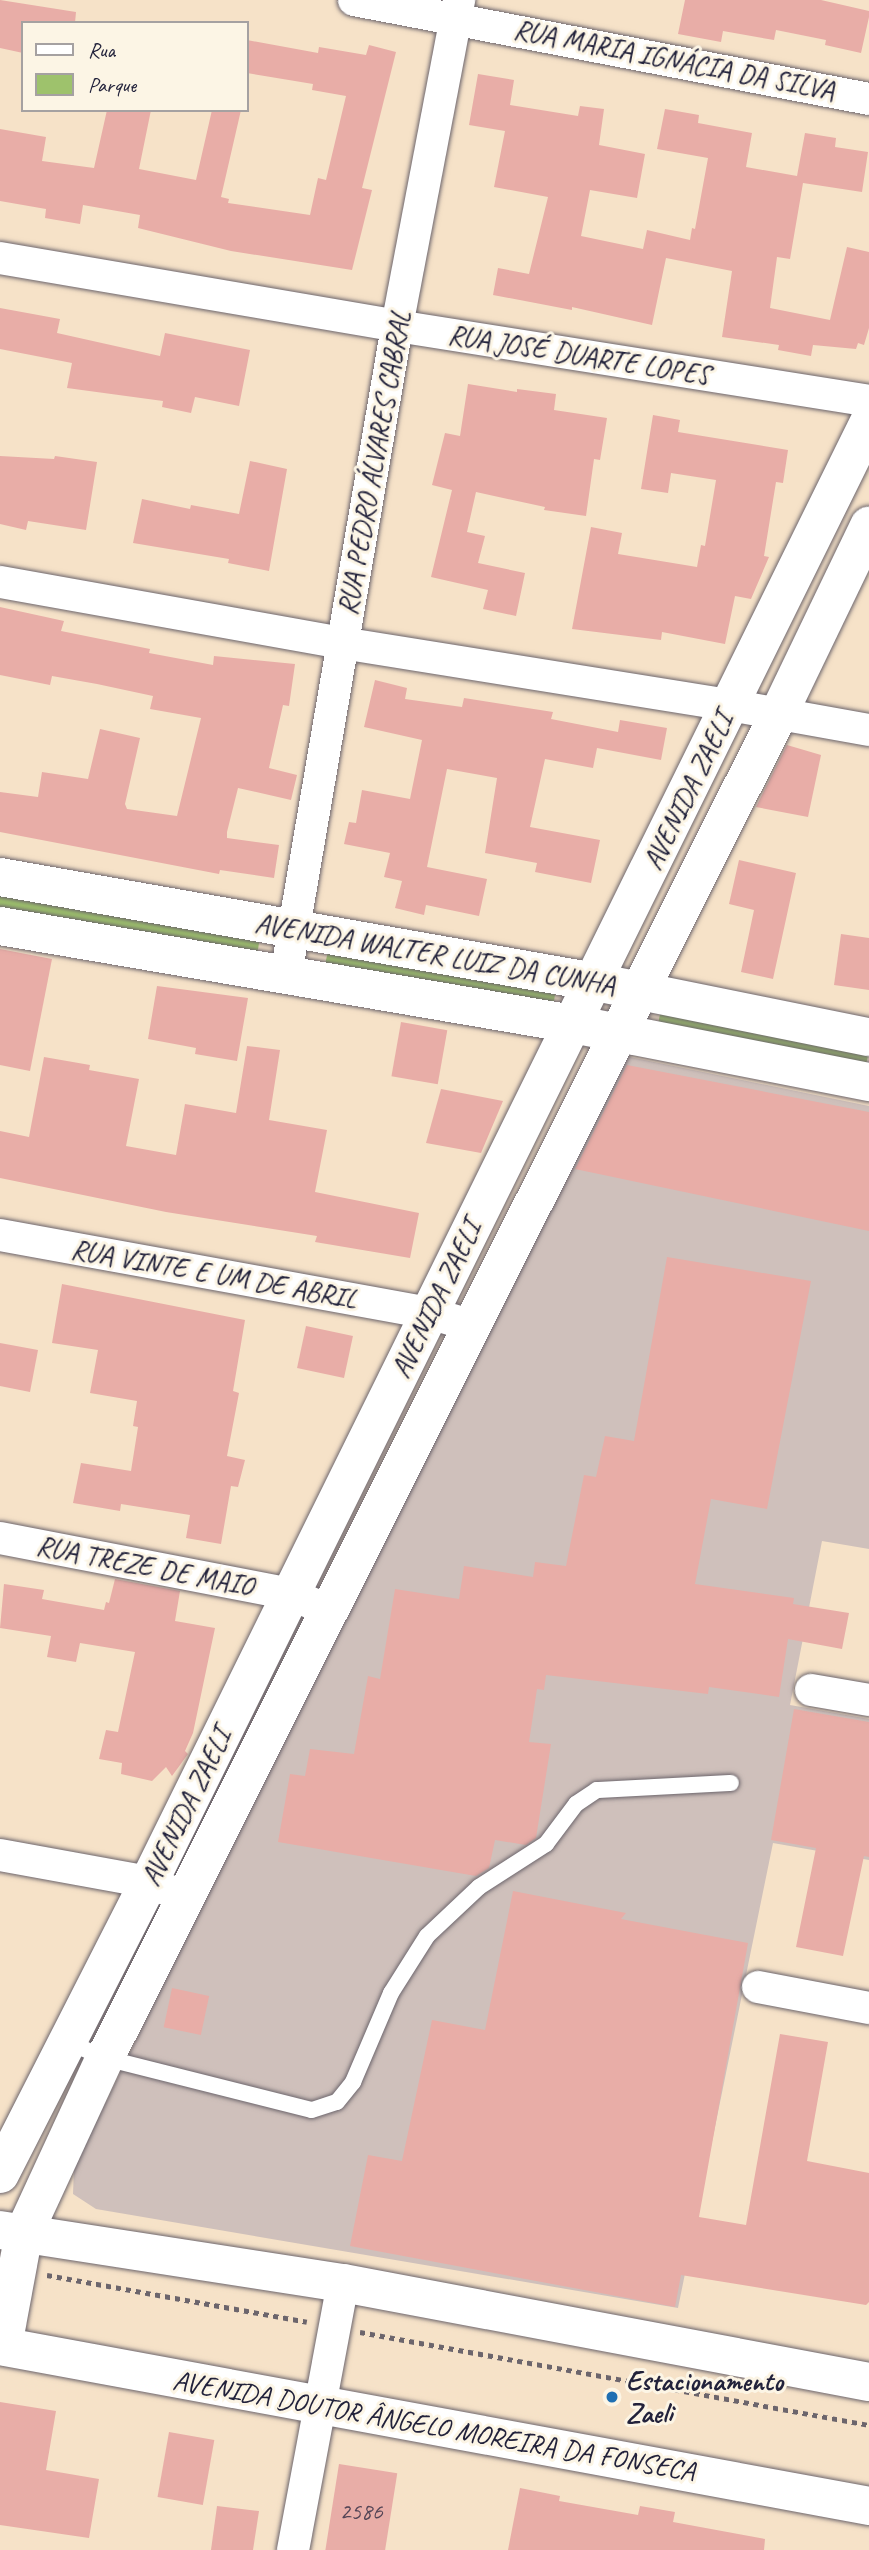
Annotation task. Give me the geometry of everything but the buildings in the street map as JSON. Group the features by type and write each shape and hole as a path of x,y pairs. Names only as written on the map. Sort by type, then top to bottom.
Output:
{"street":[{"name":"RUA MARIA IGNÁCIA DA SILVA","path":"354,0 458,9 869,99"},
{"name":"RUA PEDRO ÁLVARES CABRAL","path":"286,975 397,326 458,9"},
{"name":"RUA JOSÉ DUARTE LOPES","path":"0,258 397,326 869,401"},
{"name":"AVENIDA ZAELI","path":"0,2174 149,1882 869,422"},
{"name":"AVENIDA ZAELI","path":"1,2346 13,2244 470,1325 779,713 869,526"},
{"path":"0,582 342,643 779,713 869,730"},
{"name":"AVENIDA WALTER LUIZ DA CUNHA","path":"0,877 595,982 869,1037"},
{"name":"AVENIDA WALTER LUIZ DA CUNHA","path":"0,926 618,1032 869,1082"},
{"name":"RUA VINTE E UM DE ABRIL","path":"0,1235 429,1313 470,1325"},
{"name":"RUA TREZE DE MAIO","path":"0,1538 290,1594 329,1611"},
{"path":"811,1690 869,1700"},
{"path":"0,1855 149,1882 186,1898"},
{"path":"758,1987 869,2008"},
{"path":"13,2244 343,2283 869,2382"},
{"path":"293,2550 317,2406 343,2283"},
{"name":"AVENIDA DOUTOR ÂNGELO MOREIRA DA FONSECA","path":"1,2346 869,2506"}],"lane":[{"path":"68,2042 105,2058 313,2110 337,2102 353,2082 391,1993 427,1936 479,1887 546,1844 576,1804 597,1790 731,1783"}],"path":[{"path":"13,2244 334,2327 869,2425"}],"shaded area":[{"path":"615,1054 869,1106 869,1549 822,1541 790,1705 869,1719 869,1860 773,1843 678,2308 96,2209 73,2194 74,2168"}],"green space":[{"path":"0,892 260,938 257,954 0,908"},
{"path":"328,952 555,994 553,1009 325,964"},
{"path":"661,1009 869,1049 866,1066 658,1026"}],"place":[{"name":"Estacionamento Zaeli","path":"612,2397"}]}
